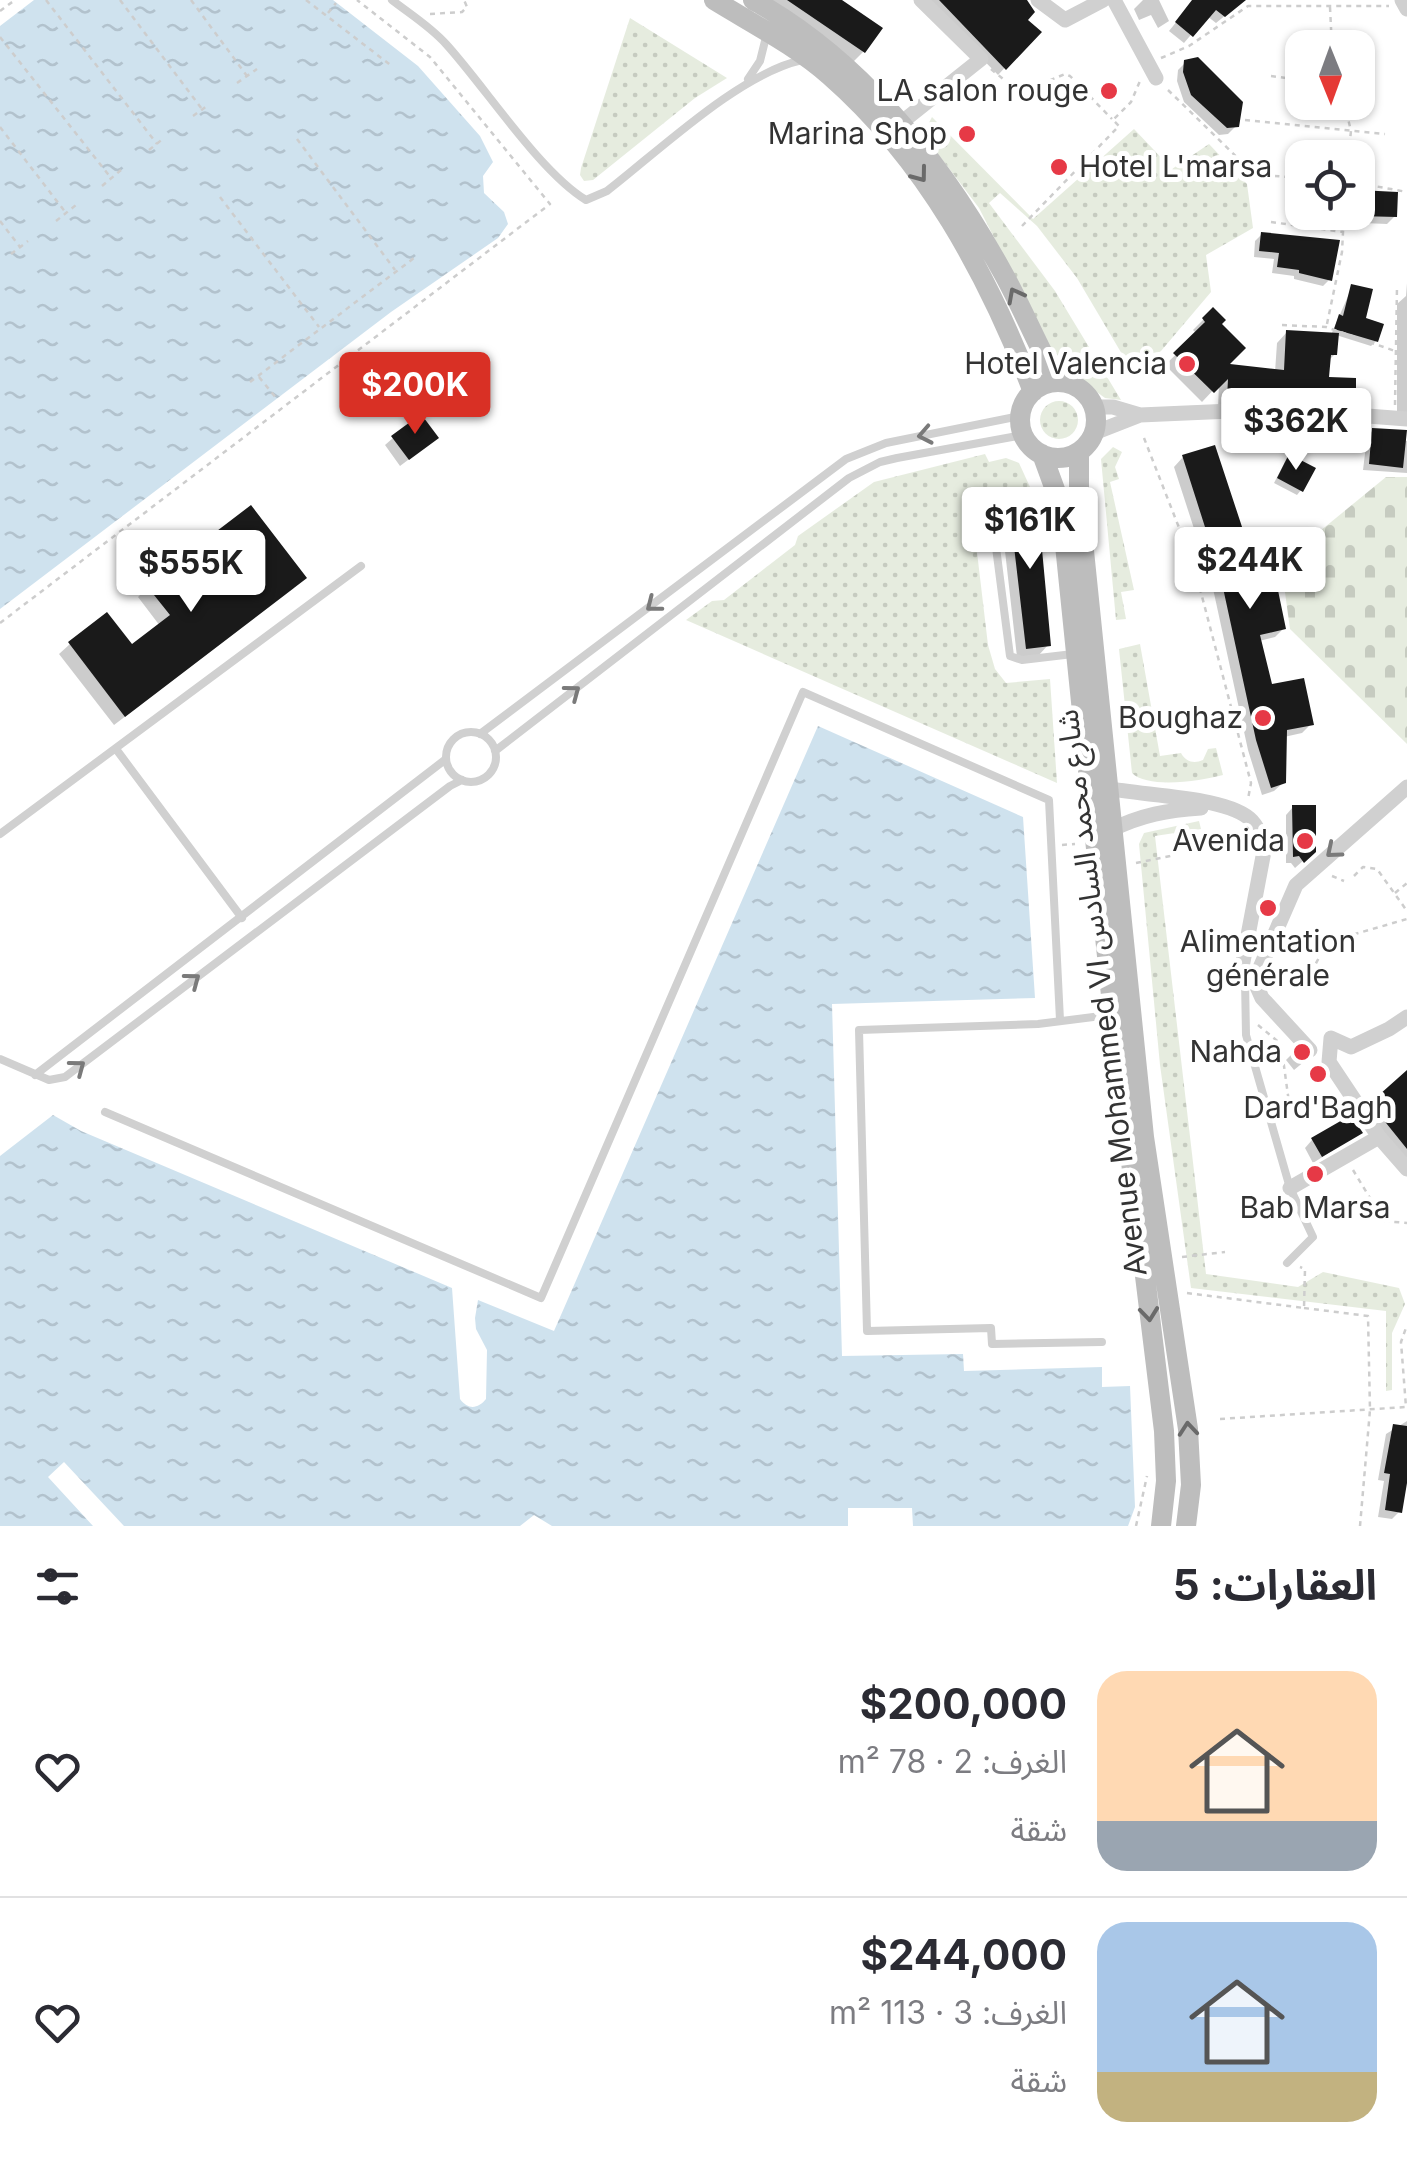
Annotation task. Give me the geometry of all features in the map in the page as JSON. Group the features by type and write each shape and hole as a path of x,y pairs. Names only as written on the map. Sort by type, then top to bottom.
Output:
{"main road":[{"path":"714,0 830,76 930,189 994,300 1032,392 1022,426 1042,454 1057,458 1079,452 1094,432 1094,406 1080,389 1058,382 1032,392"},
{"path":"757,1 806,36 902,122 974,222 1058,382"},
{"name":"Avenue Mohammed VI شارع محمد السادس","path":"1079,452 1078,502 1144,1137 1188,1429 1191,1485 1186,1526"},
{"name":"Avenue Mohammed VI شارع محمد السادس","path":"1042,454 1061,506 1078,654 1113,1015 1164,1431 1166,1481 1161,1526"}],"street":[{"path":"902,122 980,59 921,0"},
{"path":"1038,0 1064,20 1103,0"},
{"path":"1114,0 1152,71"},
{"path":"1094,406 1140,415"},
{"path":"1094,432 1140,415 1276,408 1401,419"},
{"path":"1249,980 1296,885 1407,787"},
{"path":"1107,788 1210,802 1220,811"},
{"path":"1111,830 1134,818 1166,810 1243,815 1257,828 1264,850 1242,967 1262,998 1310,1050"},
{"path":"1407,1017 1351,1047 1331,1038 1329,1062 1379,1137 1407,1169"},
{"path":"1290,1188 1379,1137"}],"lane":[{"path":"392,0 446,43 572,192 586,200 607,191 746,83 772,69 807,59"},
{"path":"746,83 760,61 767,32"},
{"path":"36,1075 446,759 450,745 460,736 480,734 846,459 886,443 1022,426"},
{"path":"495,751 850,478 880,462 1022,426"},
{"path":"990,501 1010,656 1022,660 1078,654"},
{"path":"0,834 361,566"},
{"path":"105,1112 541,1298 804,692 1049,800 1060,1020"},
{"path":"446,759 451,772 462,780 476,782 488,775 495,763 495,751 480,734"},
{"path":"116,749 242,918"},
{"path":"0,1059 55,1081 65,1077 462,780"},
{"path":"1249,980 1246,1035 1290,1188 1313,1236 1287,1263"},
{"path":"1102,1342 992,1344 991,1328 867,1331 860,1030 1038,1024 1113,1015"}],"path":[{"path":"0,11 15,0"},
{"path":"46,0 157,144"},
{"path":"120,0 202,110"},
{"path":"191,0 247,76"},
{"path":"306,0 393,67"},
{"path":"0,623 550,204 430,57 356,0"},
{"path":"430,14 462,12 467,7 464,0"},
{"path":"326,16 336,2"},
{"path":"1113,120 1152,71 1248,6 1404,5"},
{"path":"1330,6 1331,30"},
{"path":"0,36 111,178"},
{"path":"980,59 1020,93 1064,74 1070,76 1119,126 1022,226"},
{"path":"237,83 257,69"},
{"path":"1152,71 1250,170 1285,177"},
{"path":"1271,76 1285,78"},
{"path":"193,116 207,106"},
{"path":"1245,120 1385,134"},
{"path":"1348,120 1350,140"},
{"path":"0,127 66,213"},
{"path":"148,150 164,138"},
{"path":"297,139 396,272"},
{"path":"102,186 122,170"},
{"path":"1375,186 1407,192"},
{"path":"220,196 320,329"},
{"path":"56,221 76,205"},
{"path":"0,222 20,247"},
{"path":"1271,222 1342,232 1326,327"},
{"path":"11,254 28,241"},
{"path":"250,382 414,258"},
{"path":"1397,287 1395,351 1401,419"},
{"path":"1282,325 1326,327 1395,351"},
{"path":"258,376 276,399"},
{"path":"1144,438 1194,566 1251,783 1243,815"},
{"path":"1134,864 1176,855"},
{"path":"1354,876 1363,867 1377,869 1407,912"},
{"path":"1394,894 1407,884"},
{"path":"1302,990 1324,948 1407,919"},
{"path":"1246,1014 1281,1044 1290,1110"},
{"path":"1346,1156 1380,1218 1392,1224 1407,1223"},
{"path":"1182,1257 1225,1252"},
{"path":"1287,1263 1305,1269 1304,1308"},
{"path":"1187,1293 1368,1316 1370,1410 1360,1526"},
{"path":"1220,1419 1406,1407 1400,1342 1407,1325"},
{"path":"1136,1526 1148,1470"}],"green space":[{"path":"630,18 727,78 695,98 593,180 584,181 581,168"},
{"path":"932,117 1033,219 1134,129 1172,169 1209,144 1247,184 1253,228 1206,255 1211,292 1161,351 1132,371 1077,278 1037,226 1000,193 989,203 1055,291 1121,400 1105,398 1072,374 1053,353 979,208 923,134"},
{"path":"1059,401 1073,406 1078,420 1073,434 1059,439 1045,434 1040,420 1045,406"},
{"path":"1113,447 1122,452 1115,467 1119,479 1110,482 1134,590 1121,592 1126,619 1116,620 1101,459"},
{"path":"985,454 989,462 1006,458 1019,463 1030,487 970,493 988,645 995,669 1006,683 1050,679 1057,783 686,620 712,601 724,600 795,545 798,536 874,482"},
{"path":"1386,477 1407,477 1407,744 1290,629 1281,563"},
{"path":"1140,644 1160,756 1181,753 1196,762 1203,760 1208,749 1216,748 1223,775 1162,782 1132,773 1119,649"},
{"path":"1199,821 1201,829 1155,836 1206,1274 1298,1287 1323,1272 1399,1288 1405,1304 1392,1333 1392,1390 1386,1391 1386,1311 1191,1288 1160,1065 1139,844 1144,833"}],"water":[{"path":"34,0 333,0 418,66 480,136 493,162 483,176 484,193 504,212 508,224 498,238 391,312 0,609 0,26"},
{"path":"818,726 1023,817 1035,998 832,1004 842,1356 963,1354 964,1371 1102,1367 1102,1387 1130,1386 1135,1507 1128,1526 913,1526 912,1508 848,1508 848,1526 552,1526 534,1515 520,1526 124,1526 64,1462 48,1477 93,1526 0,1526 0,1156 53,1115 81,1131 452,1288 460,1399 473,1407 480,1405 486,1399 487,1350 476,1329 478,1300 554,1331"}],"building":[{"path":"787,0 842,0 883,28 865,53"},
{"path":"939,0 1027,0 1035,12 1028,20 1042,32 1006,70"},
{"path":"1192,0 1246,0 1225,17 1216,10 1193,37 1175,22"},
{"path":"1198,57 1243,102 1239,127 1227,128 1191,95 1183,72 1184,60"},
{"path":"1375,191 1398,192 1397,217 1375,216"},
{"path":"1261,232 1340,240 1332,281 1277,267 1279,253 1259,251"},
{"path":"1351,284 1373,289 1366,318 1384,324 1378,342 1334,329 1339,314 1343,316"},
{"path":"1213,307 1226,320 1222,324 1246,348 1230,364 1284,370 1286,330 1339,333 1329,377 1356,378 1356,404 1227,399 1228,379 1214,393 1173,353 1205,322 1202,318"},
{"path":"421,414 439,438 409,460 391,436"},
{"path":"1277,420 1278,435 1234,435 1233,422"},
{"path":"1306,423 1341,425 1343,441 1305,439"},
{"path":"1372,428 1407,430 1403,468 1369,464"},
{"path":"1215,445 1246,539 1276,544 1274,571 1286,629 1260,635 1272,684 1304,678 1314,725 1287,730 1286,783 1271,788 1256,740 1220,574 1182,455"},
{"path":"1289,454 1316,468 1303,492 1277,478"},
{"path":"1031,493 1034,529 1040,528 1051,646 1026,649 1008,495"},
{"path":"251,505 307,578 125,717 68,642 107,612 132,644 170,615 146,585 178,561 202,592 237,565 213,534"},
{"path":"1292,805 1316,805 1316,852 1304,863 1299,856 1293,857"},
{"path":"1407,1070 1407,1149 1370,1103"},
{"path":"1351,1115 1363,1133 1322,1157 1311,1138"},
{"path":"1393,1424 1407,1426 1407,1483 1402,1513 1385,1510 1390,1474 1384,1473"}],"place":[{"name":"LA salon rouge","path":"1109,91"},
{"name":"Marina Shop","path":"967,134"},
{"name":"Hotel L'marsa","path":"1059,167"},
{"name":"Hotel Valencia","path":"1187,364"},
{"name":"Boughaz","path":"1263,718"},
{"name":"Avenida","path":"1305,841"},
{"name":"Alimentation générale","path":"1268,908"},
{"name":"Nahda","path":"1302,1052"},
{"name":"Dard'Bagh","path":"1318,1074"},
{"name":"Bab Marsa","path":"1315,1174"}]}
